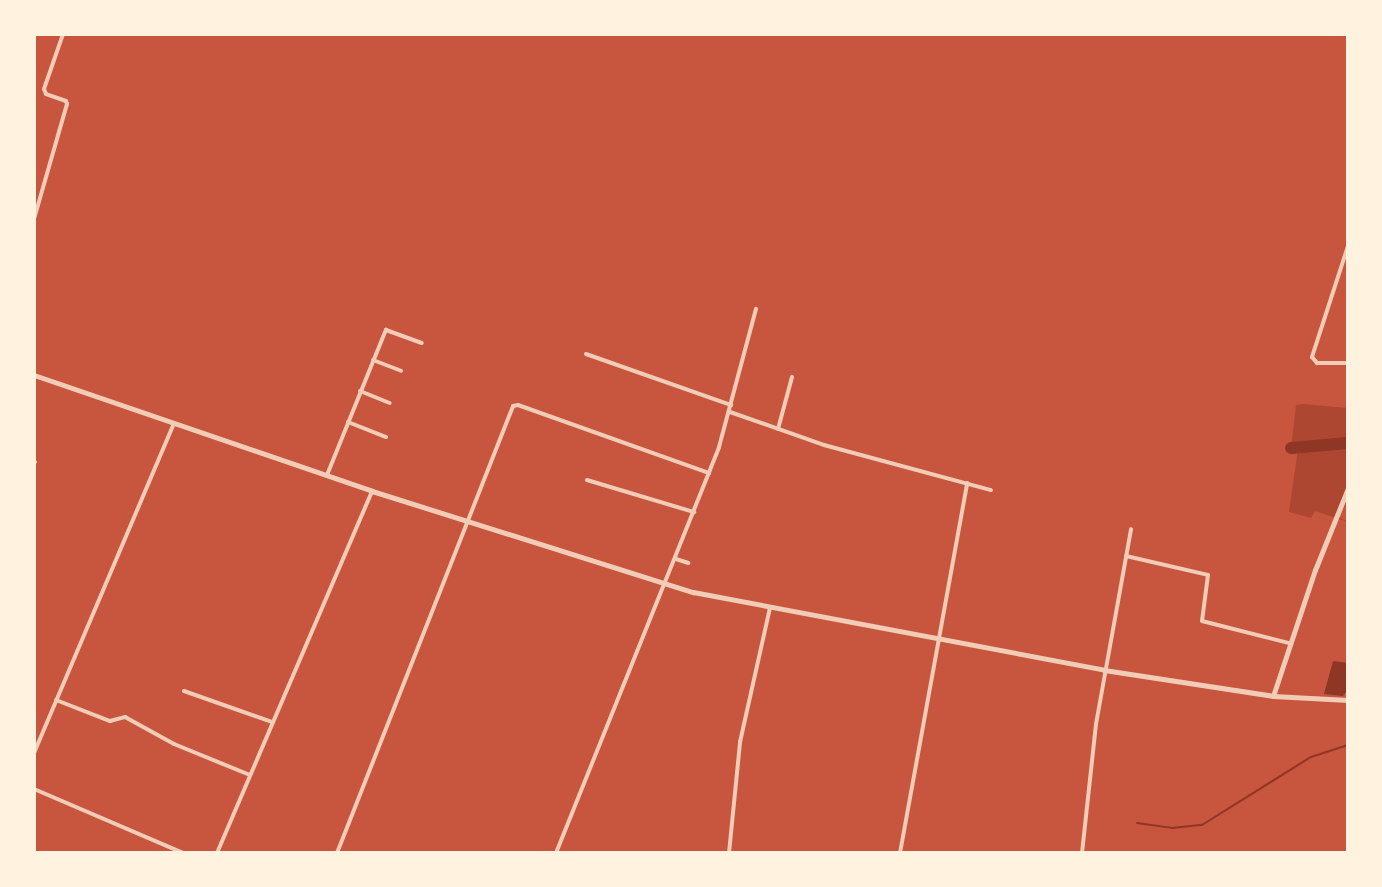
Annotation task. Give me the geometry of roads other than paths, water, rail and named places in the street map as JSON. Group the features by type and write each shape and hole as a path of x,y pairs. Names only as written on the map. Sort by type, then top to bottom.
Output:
{"street":[{"path":"34,219 67,104 44,92 63,34"},
{"path":"1348,246 1312,357 1317,363 1348,363"},
{"path":"556,853 709,473 731,409 756,309"},
{"path":"327,475 386,330 422,343"},
{"path":"586,354 824,445 991,490"},
{"path":"373,360 401,371"},
{"path":"34,375 372,491 666,585 770,608 1104,670 1273,696 1348,700"},
{"path":"778,429 792,377"},
{"path":"360,391 390,403"},
{"path":"337,853 514,405 709,473"},
{"path":"348,422 386,437"},
{"path":"34,753 174,423"},
{"path":"587,480 694,512"},
{"path":"900,853 967,483"},
{"path":"1273,696 1289,643 1348,488"},
{"path":"217,853 372,491"},
{"path":"1082,853 1104,670 1131,529"},
{"path":"1126,556 1208,575 1202,621 1289,643"},
{"path":"676,559 688,563"},
{"path":"729,853 740,742 770,608"},
{"path":"184,691 272,722"},
{"path":"56,700 110,721 125,717 174,744 250,775"},
{"path":"34,789 183,853"}],"waterway":[{"path":"1291,448 1348,443"},
{"path":"1137,823 1172,828 1202,825 1311,757 1348,745"}]}
